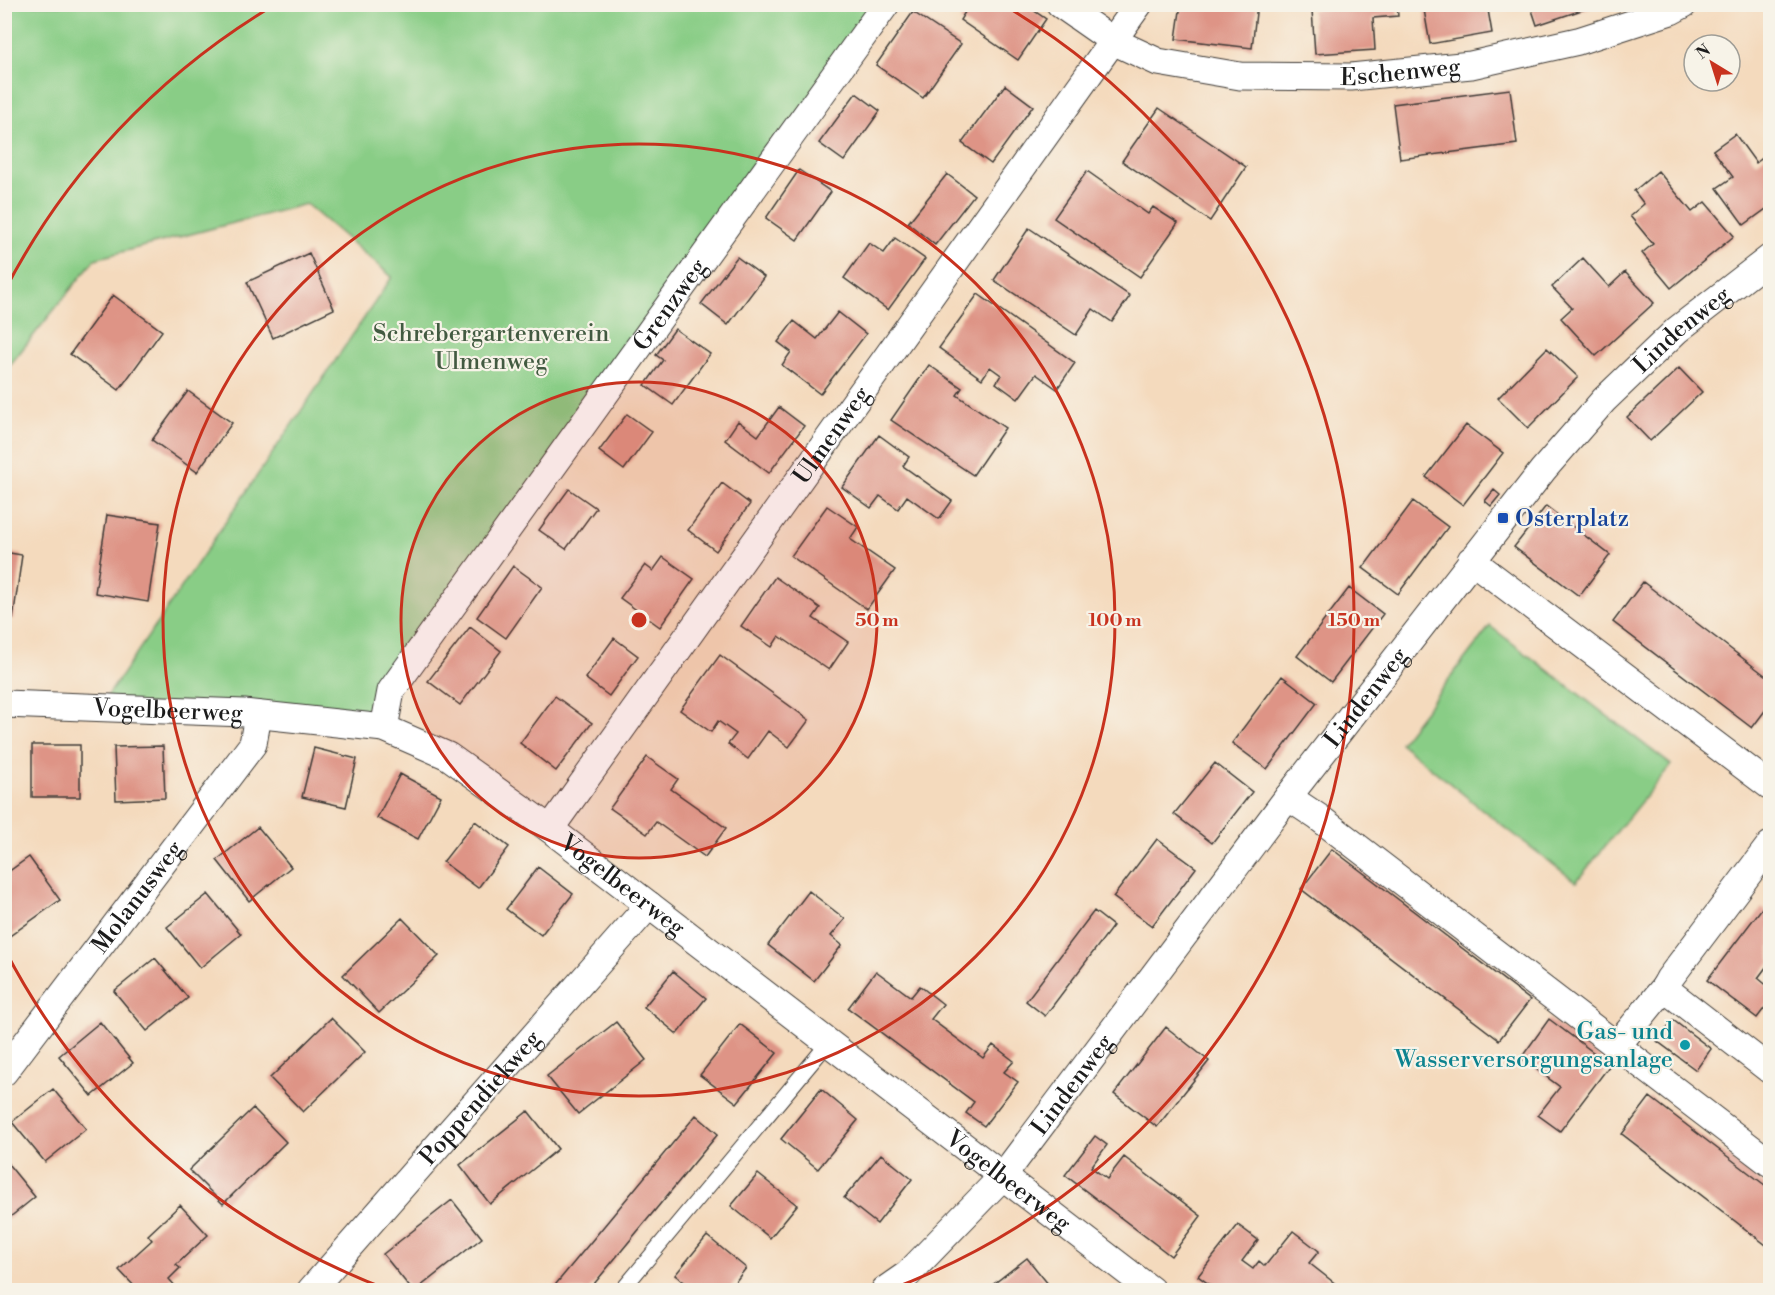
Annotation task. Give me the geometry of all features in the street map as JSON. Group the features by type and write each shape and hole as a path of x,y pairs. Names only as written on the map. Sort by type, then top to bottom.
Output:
{"street":[{"name":"Grenzweg","path":"384,728 391,691 886,4"},
{"path":"1060,4 1113,41"},
{"name":"Ulmenweg","path":"550,829 1139,4"},
{"name":"Eschenweg","path":"1113,41 1158,62 1240,76 1351,77 1471,65 1578,41 1671,11 1684,4"},
{"name":"Lindenweg","path":"885,1290 908,1274 1004,1176 1288,797 1543,470 1604,400 1677,330 1770,258"},
{"path":"1471,560 1770,786"},
{"name":"Vogelbeerweg","path":"4,704 258,715 384,728 448,756 550,829 1151,1290"},
{"name":"Molanusweg","path":"4,1072 253,744 258,715"},
{"path":"1288,797 1318,817 1770,1163"},
{"path":"1616,1047 1664,988 1770,845"},
{"name":"Poppendiekweg","path":"311,1290 649,905"},
{"path":"1664,988 1770,1070"}],"lane":[{"path":"622,1290 829,1042"}],"green space":[{"name":"Schrebergartenverein Ulmenweg","path":"5,5 886,5 391,691 384,728 100,707 392,277 306,204 95,259 5,371"},
{"path":"1490,626 1671,765 1576,882 1400,743"}],"building":[{"path":"970,4 1024,4 1046,19 1018,60 960,20"},
{"path":"1181,4 1257,4 1252,48 1176,39"},
{"path":"1325,4 1397,4 1398,16 1373,18 1375,50 1315,54 1312,10 1325,9"},
{"path":"1423,4 1487,4 1492,33 1430,44"},
{"path":"1530,4 1597,4 1597,5 1537,25"},
{"path":"913,12 961,44 923,98 876,65"},
{"path":"1005,85 1033,106 991,164 962,143"},
{"path":"1510,89 1517,144 1400,159 1393,104"},
{"path":"856,93 880,111 844,161 819,143"},
{"path":"1159,108 1246,167 1210,221 1122,161"},
{"path":"1735,134 1756,163 1770,152 1770,206 1744,225 1717,188 1733,177 1713,150"},
{"path":"799,170 831,192 797,240 766,218"},
{"path":"1087,171 1148,214 1153,207 1178,223 1140,277 1054,218"},
{"path":"1658,171 1692,212 1705,202 1734,236 1671,288 1642,253 1653,244 1630,216 1644,204 1634,191"},
{"path":"947,174 974,195 935,245 908,223"},
{"path":"1029,228 1130,296 1112,322 1093,309 1076,335 994,280"},
{"path":"895,238 925,259 888,310 844,278 869,243 884,253"},
{"path":"309,253 334,309 273,338 247,282"},
{"path":"737,257 764,277 728,325 701,304"},
{"path":"1583,258 1609,287 1625,272 1654,303 1596,356 1561,318 1572,308 1552,287"},
{"path":"978,294 1075,363 1057,389 1036,374 1018,399 996,383 1001,375 990,367 982,379 939,348"},
{"path":"113,295 162,331 119,390 70,354"},
{"path":"838,312 866,334 820,394 782,365 791,352 778,342 794,321 817,339"},
{"path":"675,329 710,354 673,405 645,385 663,360 656,355"},
{"path":"1547,348 1578,377 1528,428 1498,398"},
{"path":"929,365 962,388 957,395 1005,428 973,475 891,420"},
{"path":"1679,368 1702,392 1650,441 1627,417"},
{"path":"188,391 232,423 197,472 152,440"},
{"path":"779,407 804,426 769,473 725,440 738,421 758,436"},
{"path":"627,414 652,432 624,470 599,451"},
{"path":"1466,425 1503,453 1463,505 1426,477"},
{"path":"879,435 909,457 903,466 952,501 939,519 907,496 898,509 880,496 871,508 842,487"},
{"path":"722,483 750,504 716,551 688,530"},
{"path":"569,489 596,508 566,549 539,530"},
{"path":"1494,490 1500,495 1491,506 1485,501"},
{"path":"1413,501 1448,527 1398,594 1363,568"},
{"path":"827,506 858,527 850,539 895,570 867,609 791,556"},
{"path":"1546,506 1610,555 1579,596 1514,547"},
{"path":"107,515 160,523 148,602 95,593"},
{"path":"4,552 22,555 13,619 4,618"},
{"path":"663,557 694,579 660,627 620,598 645,565 653,571"},
{"path":"513,566 542,587 506,638 477,617"},
{"path":"775,577 820,608 813,618 848,642 829,670 779,636 772,647 741,626"},
{"path":"1643,582 1770,679 1770,704 1752,728 1613,622"},
{"path":"1349,588 1383,614 1331,682 1297,656"},
{"path":"470,627 501,651 460,705 428,681"},
{"path":"614,638 638,656 609,696 585,678"},
{"path":"720,655 809,720 789,747 768,731 748,759 728,744 736,734 718,721 711,732 680,710"},
{"path":"1282,676 1317,703 1267,769 1232,743"},
{"path":"555,696 592,723 556,771 520,743"},
{"path":"32,745 80,745 80,797 32,797"},
{"path":"163,746 165,798 116,800 114,747"},
{"path":"314,748 357,759 346,807 302,797"},
{"path":"647,757 678,779 671,789 726,828 705,857 656,822 647,834 610,808"},
{"path":"1215,763 1252,792 1212,843 1174,814"},
{"path":"400,774 441,796 418,839 377,818"},
{"path":"475,821 509,847 478,888 443,862"},
{"path":"258,827 291,867 249,901 217,860"},
{"path":"1157,839 1196,868 1152,926 1113,897"},
{"path":"1332,849 1530,1000 1499,1040 1301,889"},
{"path":"29,857 60,900 4,940 4,875"},
{"path":"538,867 573,894 541,935 506,909"},
{"path":"809,891 845,919 831,936 842,945 814,981 768,945"},
{"path":"208,894 241,934 200,968 167,927"},
{"path":"1762,908 1770,915 1770,962 1758,978 1770,988 1770,1001 1757,1018 1707,980"},
{"path":"1094,911 1113,926 1045,1016 1026,1001"},
{"path":"402,918 439,956 379,1013 343,975"},
{"path":"155,958 188,998 147,1031 114,991"},
{"path":"673,971 706,998 677,1034 644,1007"},
{"path":"876,971 911,997 920,986 943,1004 931,1019 983,1058 993,1045 1014,1061 1004,1072 1018,1082 984,1126 966,1113 974,1102 848,1008"},
{"path":"331,1018 365,1052 303,1112 270,1078"},
{"path":"1549,1019 1610,1065 1560,1131 1538,1115 1560,1087 1521,1058"},
{"name":"Gas- und Wasserversorgungsanlage","path":"1673,1020 1711,1049 1696,1070 1657,1041"},
{"path":"100,1022 133,1063 92,1096 59,1056"},
{"path":"616,1022 646,1060 578,1114 547,1076"},
{"path":"740,1024 777,1053 737,1103 700,1075"},
{"path":"1166,1027 1209,1061 1157,1127 1114,1094"},
{"path":"53,1089 86,1129 45,1162 12,1122"},
{"path":"821,1089 858,1120 818,1169 781,1139"},
{"path":"1650,1097 1770,1189 1770,1248 1622,1134"},
{"path":"253,1108 286,1142 223,1204 189,1170"},
{"path":"528,1111 558,1149 490,1204 460,1165"},
{"path":"696,1115 718,1134 589,1290 551,1290"},
{"path":"1095,1136 1107,1145 1091,1167 1107,1179 1124,1157 1201,1216 1171,1256 1065,1175"},
{"path":"881,1154 912,1179 877,1224 844,1198"},
{"path":"4,1159 35,1197 4,1222"},
{"path":"758,1174 797,1205 770,1238 731,1206"},
{"path":"452,1200 482,1238 416,1290 412,1290 383,1254"},
{"path":"180,1205 208,1235 176,1265 180,1268 169,1279 177,1288 174,1290 138,1290 119,1270 152,1240 148,1235"},
{"path":"1238,1225 1258,1240 1242,1261 1253,1269 1259,1261 1265,1266 1293,1231 1319,1251 1309,1263 1337,1285 1332,1290 1217,1290 1198,1276"},
{"path":"707,1236 746,1268 729,1290 695,1290 675,1275"},
{"path":"1027,1258 1053,1290 986,1290"}],"place":[{"name":"Osterplatz","path":"1503,518"},
{"name":"Gas- und Wasserversorgungsanlage","path":"1685,1045"}]}
